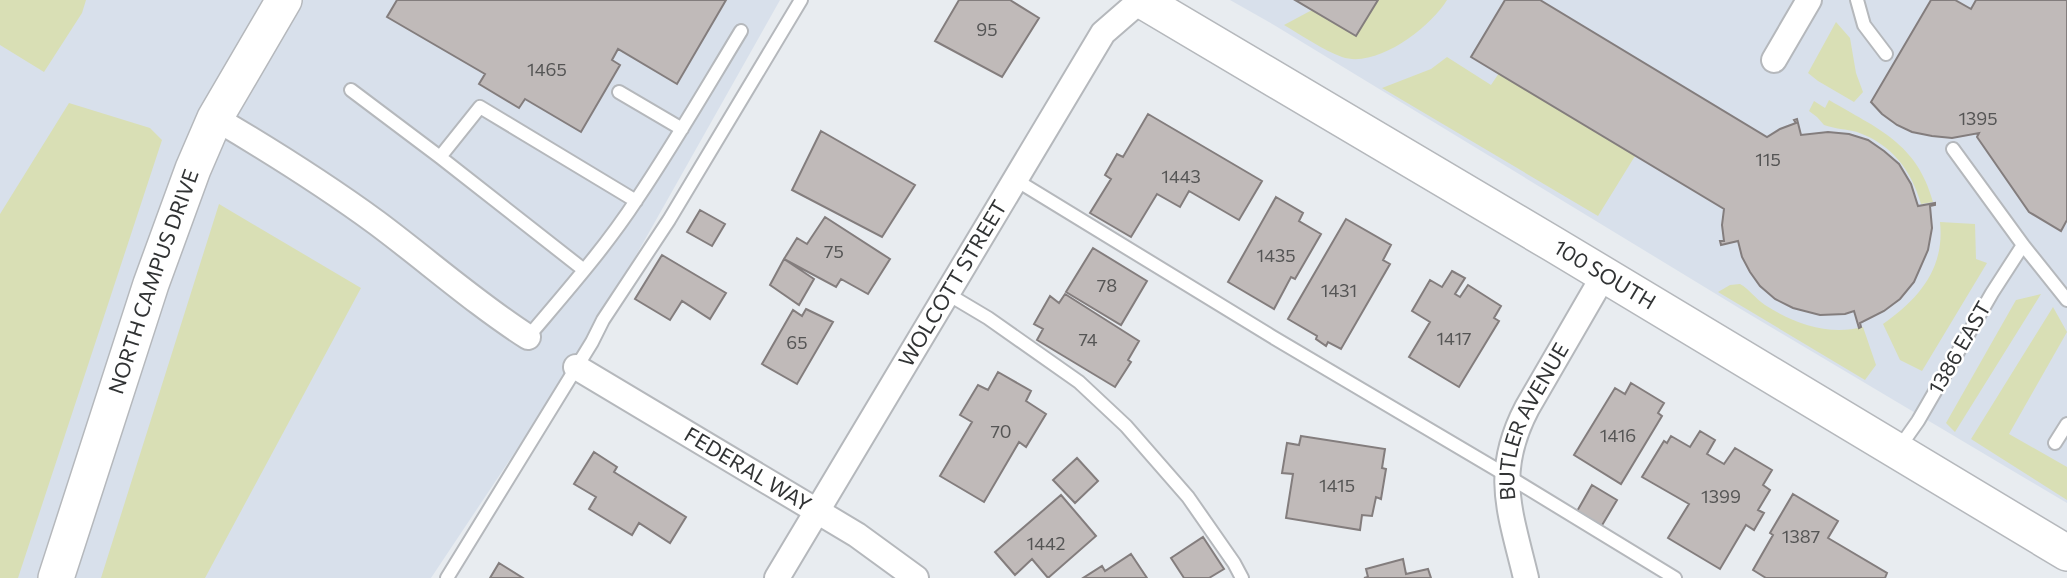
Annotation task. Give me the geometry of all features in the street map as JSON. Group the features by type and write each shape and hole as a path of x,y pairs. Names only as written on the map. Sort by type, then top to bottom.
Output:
{"main road":[{"name":"NORTH CAMPUS DRIVE","path":"56,578 151,284 192,169 215,118 284,0"},
{"name":"100 SOUTH","path":"1141,0 2067,553"}],"street":[{"name":"WOLCOTT STREET","path":"777,578 1103,33 1141,0"},
{"path":"1774,60 1809,0"},
{"path":"215,118 284,158 330,190 386,230 494,315 528,337"},
{"name":"BUTLER AVENUE","path":"1526,578 1508,501 1506,475 1510,452 1516,429 1604,275"},
{"name":"FEDERAL WAY","path":"576,367 858,535 916,578"}],"lane":[{"path":"447,578 603,320 669,220 801,0"},
{"path":"1857,0 1864,25 1886,54"},
{"path":"528,337 584,270 636,201 741,31"},
{"path":"351,90 584,270"},
{"path":"619,92 682,129"},
{"path":"440,157 480,107 636,201"},
{"path":"1953,149 2067,300"},
{"path":"1016,180 1675,578"},
{"name":"1386 EAST","path":"1897,452 2023,245"},
{"path":"947,293 988,318 1079,382 1126,426 1188,497 1242,578"},
{"path":"2055,443 2067,424"}],"shaded area":[{"path":"0,0 780,0 581,353 431,578 0,578"},
{"path":"1230,0 2067,0 2067,503 1739,308"}],"green space":[{"path":"0,0 86,0 82,13 44,72 0,45"},
{"path":"1378,0 1447,0 1415,34 1386,52 1370,57 1342,57 1284,25 1312,10 1356,36"},
{"path":"1836,22 1850,38 1856,73 1863,92 1854,102 1808,73"},
{"path":"1447,57 1491,85 1499,73 1635,156 1598,216 1382,88 1431,69"},
{"path":"1829,100 1879,129 1906,151 1926,182 1933,202 1921,204 1905,169 1880,143 1857,132 1824,125 1809,111 1814,101 1825,108"},
{"path":"69,103 150,128 162,140 18,578 0,578 0,214"},
{"path":"219,204 361,288 205,578 101,578"},
{"path":"1940,222 1975,224 1976,259 1987,263 1922,371 1900,360 1883,324 1908,304 1927,281 1938,254"},
{"path":"1740,284 1765,305 1800,323 1837,330 1863,327 1876,365 1865,380 1718,292 1730,285"},
{"path":"2041,294 1955,432 1946,423 2016,300"},
{"path":"2053,307 2067,332 2009,434 2067,467 2067,500 1971,439"}],"building":[{"path":"397,0 726,0 677,84 618,49 612,60 620,65 581,132 525,99 519,108 479,84 485,74 387,17"},
{"path":"959,0 1010,0 1039,18 1002,77 935,41"},
{"path":"1295,0 1378,0 1356,36"},
{"path":"1505,0 1540,0 1767,137 1796,123 1794,120 1797,119 1801,135 1828,132 1849,134 1868,140 1884,151 1899,164 1911,184 1918,206 1935,203 1930,206 1932,228 1928,250 1914,282 1900,299 1860,323 1859,328 1854,311 1820,315 1793,308 1775,299 1760,286 1750,272 1738,241 1721,245 1720,241 1724,241 1724,209 1471,57"},
{"path":"1931,0 1955,0 1971,9 1976,0 2067,0 2067,220 2061,231 2029,212 1977,137 1979,133 1952,138 1912,132 1897,125 1871,102"},
{"path":"1148,114 1262,181 1239,220 1189,191 1180,207 1157,194 1131,237 1090,213 1111,179 1105,175 1117,154 1123,157"},
{"path":"821,131 915,185 882,237 792,190"},
{"path":"1276,197 1303,213 1299,221 1321,234 1295,279 1291,277 1274,309 1228,282"},
{"path":"700,210 725,224 712,246 687,232"},
{"path":"825,217 890,259 868,294 841,279 836,287 784,259 797,238 807,244"},
{"path":"1346,219 1391,245 1383,260 1390,264 1341,349 1328,342 1326,346 1316,339 1317,336 1288,319"},
{"path":"1093,248 1147,281 1121,325 1066,292"},
{"path":"662,255 726,293 710,319 682,301 670,320 635,299"},
{"path":"784,259 814,279 799,305 770,285"},
{"path":"1452,271 1465,278 1455,294 1460,297 1468,285 1501,306 1494,318 1499,321 1459,387 1409,357 1430,322 1412,311 1430,280 1442,287"},
{"path":"1065,294 1139,341 1128,360 1131,362 1115,387 1037,340 1043,329 1034,324 1050,296 1059,303"},
{"path":"806,309 833,322 797,384 762,364 793,310 802,316"},
{"path":"998,372 1031,391 1026,401 1046,414 1026,447 1019,442 984,502 940,476 972,422 960,415 978,385 988,390"},
{"path":"1631,383 1664,403 1658,413 1662,416 1621,484 1574,455 1615,388 1625,394"},
{"path":"1700,431 1715,440 1707,454 1724,464 1735,448 1772,470 1763,485 1770,490 1758,510 1764,513 1754,530 1746,525 1720,569 1668,538 1689,504 1642,477 1664,441 1667,443 1671,436 1690,447"},
{"path":"1301,436 1385,449 1382,468 1386,469 1381,499 1376,497 1372,516 1362,515 1360,530 1286,518 1293,474 1282,473 1287,443 1299,445"},
{"path":"594,452 617,467 614,472 686,517 670,543 639,523 632,535 589,509 596,497 574,484"},
{"path":"1077,458 1098,481 1075,503 1053,480"},
{"path":"1592,485 1617,500 1601,527 1576,513"},
{"path":"1793,494 1838,521 1828,538 1887,573 1885,578 1766,578 1753,570 1773,535 1770,533"},
{"path":"1061,495 1096,536 1048,578 1032,559 1015,575 995,552"},
{"path":"1203,537 1224,569 1209,578 1184,578 1171,558"},
{"path":"1131,554 1147,578 1083,578 1102,566 1105,571"},
{"path":"1403,559 1406,574 1428,569 1431,578 1364,578 1368,577 1366,569"},
{"path":"499,563 523,578 490,578"}]}
